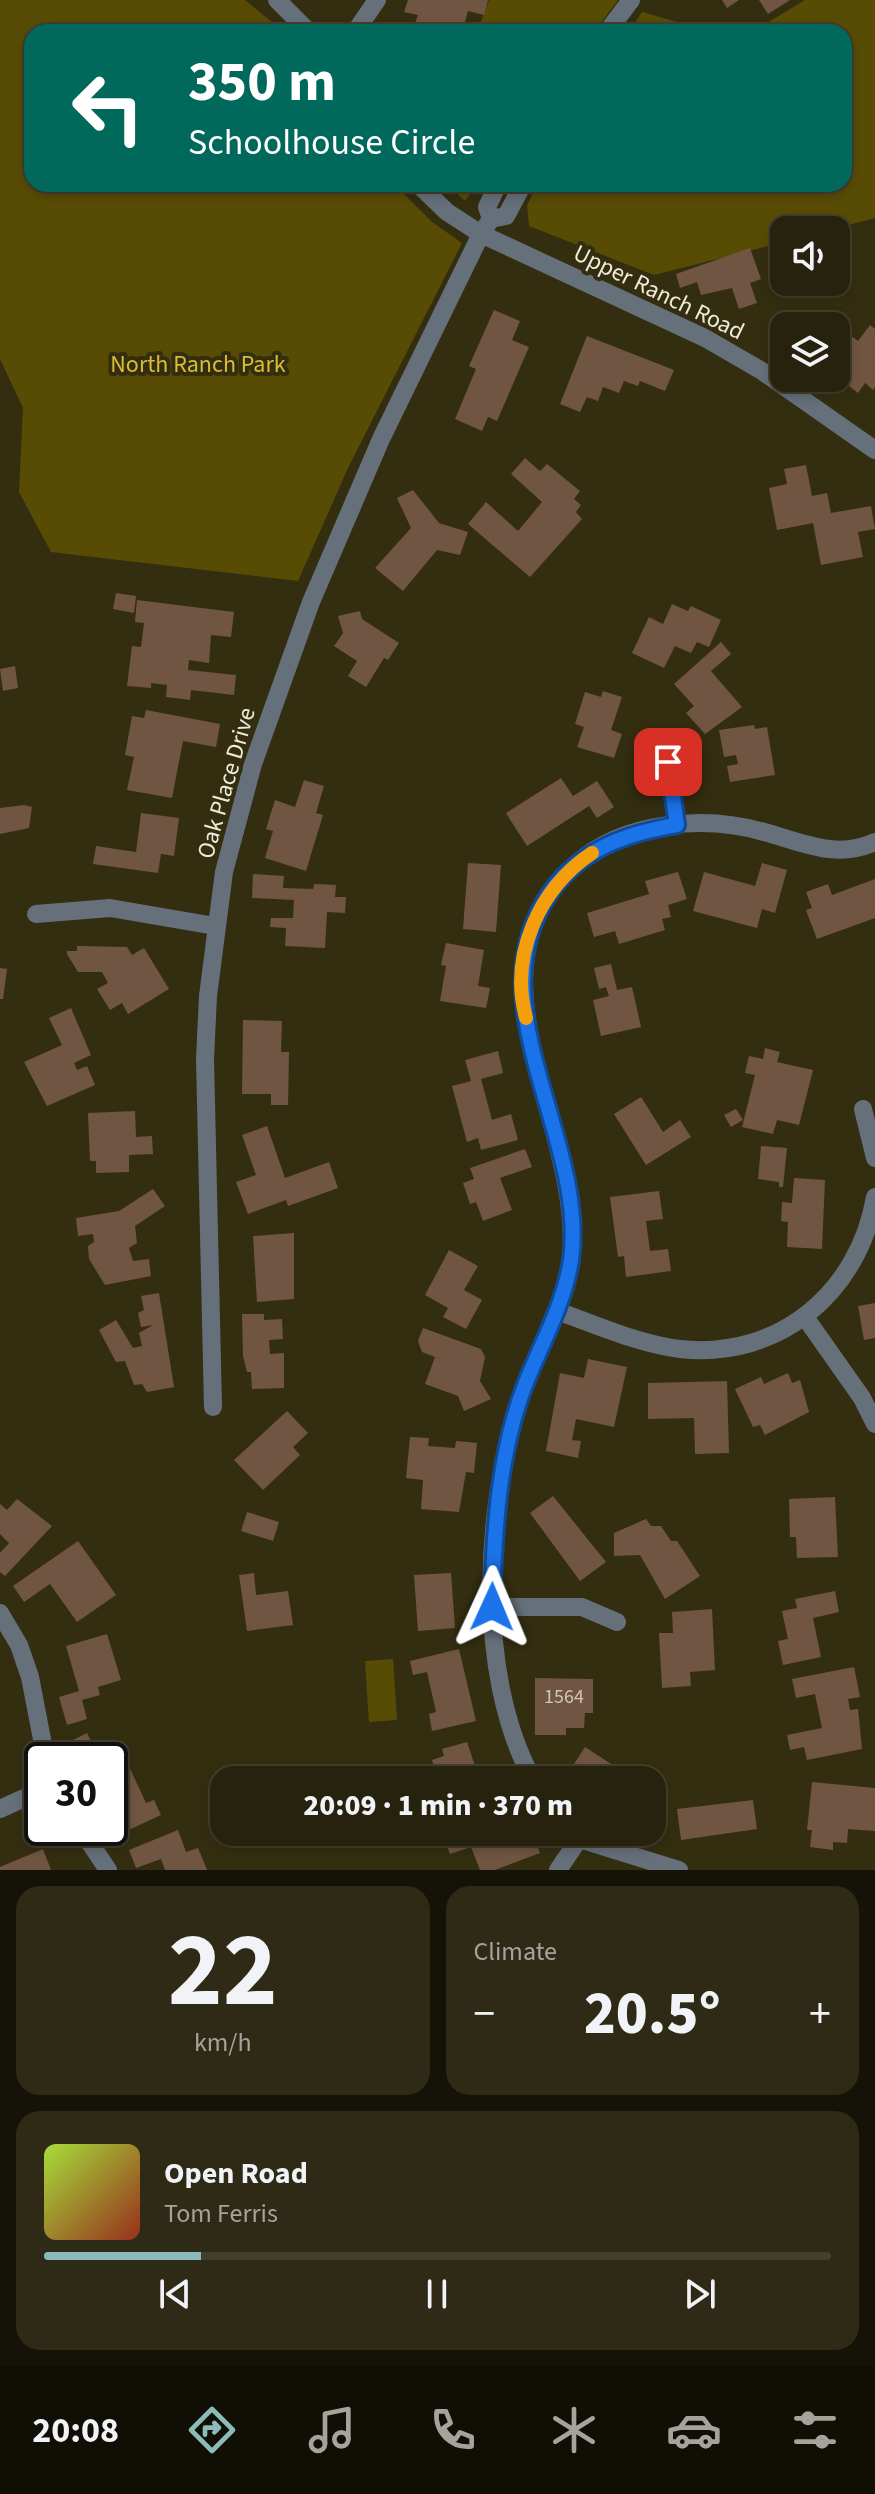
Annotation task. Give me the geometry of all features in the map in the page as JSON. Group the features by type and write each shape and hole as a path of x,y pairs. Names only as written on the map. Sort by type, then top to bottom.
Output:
{"street":[{"path":"277,0 301,24"},
{"path":"360,24 377,0"},
{"path":"613,24 631,0"},
{"name":"Upper Ranch Road","path":"426,192 447,212 486,226 705,338 762,371 875,450"},
{"name":"Oak Place Drive","path":"213,1407 205,1059 215,926 236,818 297,636 381,439 486,226 487,207 494,192"},
{"name":"Oak Place Drive","path":"486,226 506,216 519,192"},
{"path":"668,762 677,825"},
{"path":"525,1766 514,1745 507,1719 492,1607 494,1531 508,1443 524,1387 557,1311 571,1258 572,1207 567,1174 523,1008 521,977 526,946 545,900 578,862 619,838 677,825 734,825 828,850 850,849 875,842"},
{"path":"36,914 110,908 215,926"},
{"path":"863,1109 875,1158"},
{"path":"557,1311 651,1343 699,1351 756,1342 805,1317 848,1273 863,1245 875,1197"},
{"path":"805,1317 862,1398 875,1424"},
{"path":"492,1607 582,1607 617,1622"},
{"path":"0,1613 19,1645 30,1677 43,1742"},
{"path":"0,1809 24,1798"},
{"path":"92,1846 108,1870"},
{"path":"558,1870 571,1846"},
{"path":"606,1846 679,1870"}],"green space":[{"name":"North Ranch Park","path":"0,0 245,0 274,24 24,24 24,192 402,192 432,222 462,243 348,468 298,581 51,552 19,492 23,408 0,359"},
{"path":"489,0 618,0 600,24 480,24"},
{"path":"805,0 875,0 875,218 850,225 850,216 770,216 770,246 654,275 529,226 527,205 534,192 852,192 852,24 765,24"},
{"path":"642,12 684,24 634,24"},
{"path":"455,192 472,192 465,201"},
{"path":"393,1659 397,1720 369,1722 365,1661"}],"building":[{"path":"408,0 488,0 484,15 468,11 464,24 415,23 418,15 404,12"},
{"path":"722,0 739,0 727,8"},
{"path":"759,0 790,0 768,14"},
{"path":"750,248 761,279 750,283 757,303 739,309 732,288 701,295 697,282 680,288 676,274"},
{"path":"494,310 520,321 512,340 529,347 497,421 488,417 482,431 455,419 476,369 469,366"},
{"path":"870,325 875,329 875,387 873,390 865,383 858,393 850,387 850,337 858,341"},
{"path":"587,336 674,370 665,391 640,381 638,386 624,381 619,393 603,387 598,401 587,397 580,412 560,404"},
{"path":"525,458 540,471 547,464 580,491 574,499 581,505 576,512 582,519 530,577 468,524 486,502 518,531 542,502 511,474"},
{"path":"806,465 812,496 827,493 831,513 871,506 875,529 858,532 863,557 821,565 813,523 777,530 769,488 787,484 784,469"},
{"path":"413,490 439,523 468,532 460,555 437,550 403,591 375,568 411,528 397,498"},
{"path":"116,593 136,596 134,613 113,609"},
{"path":"137,600 234,612 231,637 211,635 209,663 189,660 188,670 236,675 234,695 191,690 190,700 166,697 167,685 151,683 151,688 127,686 132,646 141,647 144,623 135,622"},
{"path":"672,604 688,611 691,606 721,620 709,647 697,642 691,653 675,646 664,668 632,653 649,617 663,624"},
{"path":"360,611 362,619 399,643 388,660 384,658 366,687 348,676 357,661 334,646 343,633 338,616"},
{"path":"721,642 731,654 711,671 742,707 705,734 686,713 694,706 674,684"},
{"path":"15,666 18,688 3,691 0,669"},
{"path":"603,691 622,697 611,730 622,734 614,758 577,747 584,727 575,724 585,692 601,697"},
{"path":"146,710 220,724 216,747 183,741 172,798 127,790 134,757 125,755 132,716 144,718"},
{"path":"754,725 755,729 767,727 775,775 730,782 727,766 738,764 736,755 724,757 719,730"},
{"path":"561,778 573,796 597,781 614,807 597,818 589,806 527,846 506,813"},
{"path":"304,780 324,786 316,813 323,815 306,871 265,858 273,831 266,829 275,800 295,807"},
{"path":"32,807 29,828 0,834 0,808"},
{"path":"141,813 179,818 174,856 161,854 158,873 93,864 96,846 136,852"},
{"path":"468,863 501,865 496,932 463,929"},
{"path":"762,863 787,870 775,913 762,909 757,928 693,911 704,872 755,886"},
{"path":"678,872 687,899 668,905 671,917 662,919 665,930 619,944 615,931 594,937 587,913 649,894 645,881"},
{"path":"253,874 284,876 283,888 313,889 314,884 336,885 335,897 346,897 345,913 327,912 325,948 285,946 286,928 270,927 271,918 293,918 294,900 252,898"},
{"path":"875,879 875,918 817,939 806,910 812,908 806,892 828,884 832,895"},
{"path":"446,943 484,950 478,986 490,988 486,1008 440,1001 446,966 441,965"},
{"path":"77,946 127,947 132,955 144,948 169,989 128,1014 122,1003 110,1010 97,989 108,983 102,972 78,972 67,954 67,951 77,951"},
{"path":"611,964 617,990 632,987 641,1027 601,1036 593,1000 609,996 606,987 599,989 594,968"},
{"path":"0,968 7,969 3,999 0,999"},
{"path":"71,1008 91,1055 74,1063 77,1070 87,1066 95,1085 47,1106 24,1062 62,1045 49,1018"},
{"path":"243,1020 282,1021 281,1052 289,1052 288,1105 271,1105 271,1094 242,1094"},
{"path":"765,1048 780,1052 777,1062 813,1070 799,1125 777,1120 773,1134 742,1127 755,1075 745,1073 749,1056 763,1059"},
{"path":"498,1051 503,1073 481,1079 492,1120 511,1114 518,1140 481,1150 478,1138 467,1142 452,1086 471,1081 465,1060"},
{"path":"641,1097 663,1132 680,1120 691,1137 646,1165 614,1114"},
{"path":"736,1109 743,1120 731,1127 724,1115"},
{"path":"135,1111 136,1137 152,1136 153,1154 129,1155 129,1172 96,1173 96,1161 90,1161 88,1113"},
{"path":"267,1126 285,1178 329,1162 338,1188 288,1206 286,1200 248,1214 236,1182 256,1175 242,1135"},
{"path":"761,1146 787,1148 783,1187 779,1187 779,1182 758,1179"},
{"path":"525,1149 532,1167 500,1178 512,1210 483,1221 476,1202 470,1204 463,1183 474,1179 470,1168"},
{"path":"794,1178 825,1180 822,1249 787,1247 788,1222 781,1221 782,1202 792,1203"},
{"path":"153,1189 165,1206 135,1226 137,1243 129,1248 133,1261 149,1259 151,1276 105,1285 89,1259 88,1246 94,1242 93,1234 78,1236 76,1218 119,1211"},
{"path":"659,1191 663,1219 646,1221 650,1251 668,1249 671,1271 626,1277 624,1256 618,1257 610,1197"},
{"path":"294,1233 294,1299 257,1302 253,1236"},
{"path":"449,1250 478,1266 464,1290 482,1300 466,1329 443,1317 448,1308 425,1295"},
{"path":"159,1293 174,1387 147,1392 142,1384 134,1385 125,1361 116,1362 99,1330 116,1320 133,1348 142,1346 139,1333 153,1325 141,1327 138,1313 144,1310 141,1296"},
{"path":"875,1303 875,1338 864,1340 858,1306"},
{"path":"242,1314 264,1314 264,1320 282,1319 283,1339 269,1340 270,1354 284,1353 284,1388 252,1389 251,1372 247,1372 243,1356"},
{"path":"423,1328 481,1349 485,1357 480,1381 491,1399 464,1411 458,1396 425,1384 435,1357 422,1352 418,1341"},
{"path":"588,1359 627,1367 614,1427 576,1419 572,1440 581,1441 578,1458 546,1451 560,1373 584,1378"},
{"path":"788,1373 792,1383 800,1380 809,1412 765,1435 760,1425 753,1427 735,1389 761,1377 764,1384"},
{"path":"727,1381 729,1453 695,1454 694,1418 648,1419 648,1383"},
{"path":"287,1411 308,1433 293,1447 300,1455 263,1490 234,1460"},
{"path":"410,1437 429,1438 428,1446 455,1448 456,1441 477,1443 474,1473 466,1472 459,1512 421,1509 423,1480 406,1478"},
{"path":"553,1496 606,1562 580,1581 530,1513"},
{"path":"835,1497 838,1557 797,1558 796,1537 790,1537 789,1499"},
{"path":"17,1499 52,1526 5,1576 0,1572 0,1553 9,1543 0,1534 0,1504 7,1510"},
{"path":"247,1512 279,1522 273,1541 241,1531"},
{"path":"646,1519 651,1526 661,1526 671,1541 677,1541 700,1576 665,1599 640,1555 614,1556 614,1533"},
{"path":"78,1541 116,1595 77,1622 50,1584 24,1602 13,1586"},
{"path":"254,1573 256,1595 288,1591 293,1625 247,1631 239,1575"},
{"path":"451,1573 455,1628 418,1631 414,1575"},
{"path":"835,1591 839,1612 813,1618 821,1657 783,1665 778,1641 788,1639 782,1611 797,1608 795,1599"},
{"path":"712,1609 715,1670 690,1672 691,1686 662,1688 659,1633 673,1633 672,1612"},
{"path":"107,1634 121,1680 98,1687 100,1695 82,1700 87,1719 67,1725 59,1697 79,1691 66,1646"},
{"path":"459,1649 476,1721 432,1731 429,1714 436,1712 427,1672 413,1675 410,1661"},
{"path":"854,1667 860,1697 848,1699 850,1710 858,1709 862,1749 807,1760 804,1747 790,1750 787,1735 822,1728 815,1694 796,1698 792,1679"},
{"path":"535,1678 593,1679 593,1713 585,1713 584,1728 566,1728 566,1735 535,1735"},
{"path":"87,1733 92,1742 69,1742"},
{"path":"467,1742 475,1766 434,1766 432,1760 444,1756 442,1749"},
{"path":"585,1747 614,1766 573,1766"},
{"path":"128,1764 146,1803 154,1800 161,1815 128,1830"},
{"path":"812,1782 875,1788 875,1831 848,1829 847,1843 833,1842 833,1850 810,1847 812,1830 807,1830"},
{"path":"753,1800 757,1829 681,1840 677,1809"},
{"path":"178,1830 186,1852 198,1848 207,1870 165,1870 161,1859 136,1868 129,1850"},
{"path":"447,1846 537,1846 540,1853 495,1870 480,1870 471,1847 450,1854"},
{"path":"43,1849 51,1870 0,1870 0,1867"}],"slow traffic":[{"path":"526,1018 521,977 534,921 558,882 592,853"}],"route":[{"path":"492,1607 494,1531 508,1443 524,1387 557,1311 571,1258 572,1207 567,1174 523,1008 521,977 526,946 545,900 578,862 619,838 677,825 668,762"}]}
